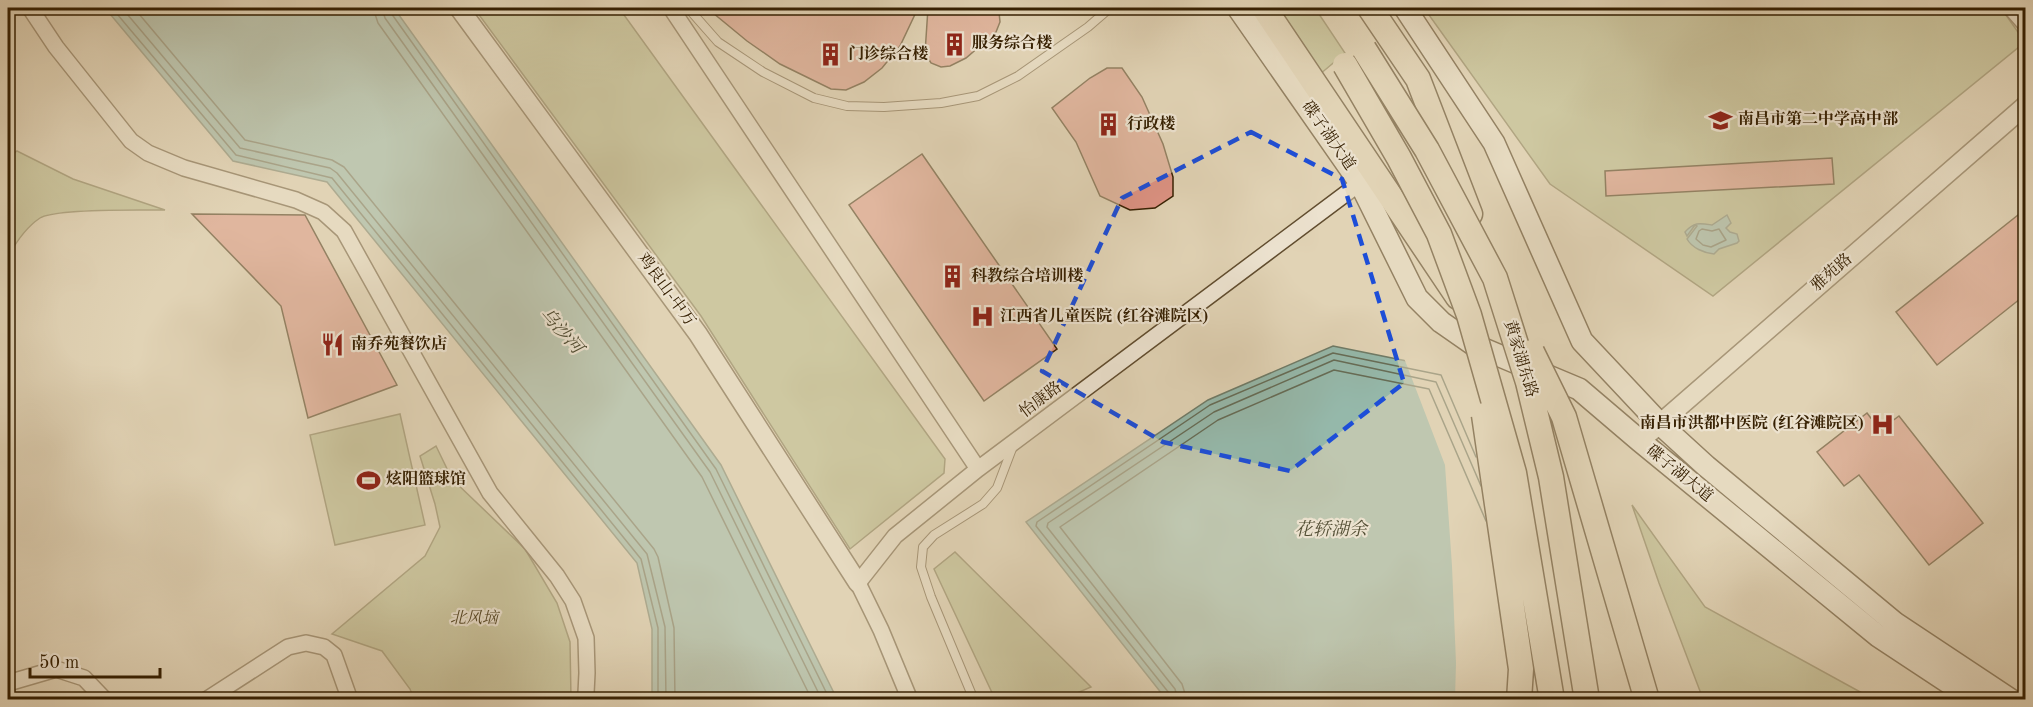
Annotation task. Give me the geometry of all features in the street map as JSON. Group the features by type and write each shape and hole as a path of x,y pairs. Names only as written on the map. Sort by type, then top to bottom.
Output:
{"highway":[{"path":"1264,8 1469,315 1514,473 1552,699"},
{"path":"1370,8 1418,79 1495,278 1564,417 1647,699"},
{"name":"黄家湖东路","path":"1469,315 1439,234 1399,158 1345,65 1364,49 1427,150 1495,278 1528,382 1551,477 1587,699"},
{"path":"1469,315 1521,669 1519,699"}],"main road":[{"name":"碟子湖大道","path":"1238,8 1360,183 1417,298 1441,322 1474,345 1579,389 1878,636 1975,699"},
{"name":"碟子湖大道","path":"1405,8 1494,143 1582,341 1660,424 1706,466 1895,623 2012,699"}],"street":[{"path":"30,8 56,47 131,141 139,147 184,168 296,200 323,212 344,231 490,493 557,576 573,601 586,638 587,674 586,693 583,699"},
{"name":"鸡良山-中万","path":"459,8 698,334 858,583"},
{"path":"671,8 978,469"},
{"path":"2011,8 2025,25"},
{"name":"雅苑路","path":"1640,441 2025,105"},
{"name":"怡康路","path":"858,583 895,536 978,469 1360,183"},
{"path":"858,583 910,699"},
{"path":"206,699 288,647 306,643 324,647 334,654 350,699"},
{"path":"8,683 56,669 84,678 105,699"}],"lane":[{"path":"688,8 718,42 763,72 814,98 847,106 884,107 941,103 978,96 1018,76 1088,27 1110,8"},
{"path":"975,699 921,567 923,547 934,535 983,504 997,488 1015,442"}],"highlighted area":[{"path":"1251,132 1342,179 1404,383 1290,471 1163,442 1042,371 1122,198"}],"green space":[{"path":"474,8 619,8 945,459 944,473 850,549 701,316"},
{"path":"1275,8 1315,8 1345,53 1319,75"},
{"name":"南昌市第二中学高中部","path":"1424,8 2001,8 2025,42 1713,296 1550,184"},
{"path":"17,151 73,179 165,210 100,210 49,215 40,218 30,226 8,257 8,158"},
{"name":"炫阳篮球馆","path":"400,414 425,525 335,545 310,435"},
{"name":"北风垴","path":"436,446 452,479 525,549 557,603 570,642 571,699 414,699 410,689 382,651 332,634 425,556 440,527 420,456"},
{"path":"1632,505 1705,607 1873,699 1703,699"},
{"path":"955,552 1091,687 1063,699 995,699 934,569"}],"water":[{"name":"乌沙河","path":"105,8 394,8 721,465 837,699 652,699 652,629 637,563 327,182 233,161"},
{"path":"1727,215 1731,223 1726,228 1737,234 1739,241 1737,243 1719,249 1714,254 1699,250 1687,239 1697,226 1695,225 1687,236 1685,232 1691,226 1694,225 1700,224 1712,225"},
{"name":"花轿湖余","path":"1333,346 1446,369 1586,699 1166,699 1026,522 1208,400"}],"pier":[{"path":"1404,358 1449,368 1589,700 1455,699 1456,663 1452,566 1445,465"}],"building":[{"name":"门诊综合楼","path":"707,8 918,8 900,46 882,68 864,82 846,90 831,89 780,64 747,41"},
{"name":"门诊综合楼","path":"928,8 996,8 1000,22 996,32 966,58 950,66 941,67 931,63 925,53"},
{"name":"行政楼","path":"1107,68 1122,68 1142,97 1163,144 1173,177 1173,196 1155,208 1130,210 1100,196 1076,142 1052,108 1090,78"},
{"name":"科教综合培训楼","path":"922,154 1057,349 984,401 849,205"},
{"path":"1832,158 1834,184 1606,196 1605,171"},
{"name":"南乔苑餐饮店","path":"192,214 305,215 397,385 308,418 281,306"},
{"path":"2018,215 2025,224 2025,295 1937,365 1896,312"},
{"path":"1867,413 1880,430 1899,416 1983,523 1929,565 1859,475 1844,486 1817,452"}],"place":[{"name":"服务综合楼","path":"954,44"},
{"name":"门诊综合楼","path":"830,55"},
{"name":"南昌市第二中学高中部","path":"1720,120"},
{"name":"行政楼","path":"1109,125"},
{"name":"科教综合培训楼","path":"953,277"},
{"name":"江西省儿童医院 (红谷滩院区)","path":"982,317"},
{"name":"南乔苑餐饮店","path":"333,345"},
{"name":"南昌市洪都中医院 (红谷滩院区)","path":"1882,424"},
{"name":"炫阳篮球馆","path":"368,480"}]}
